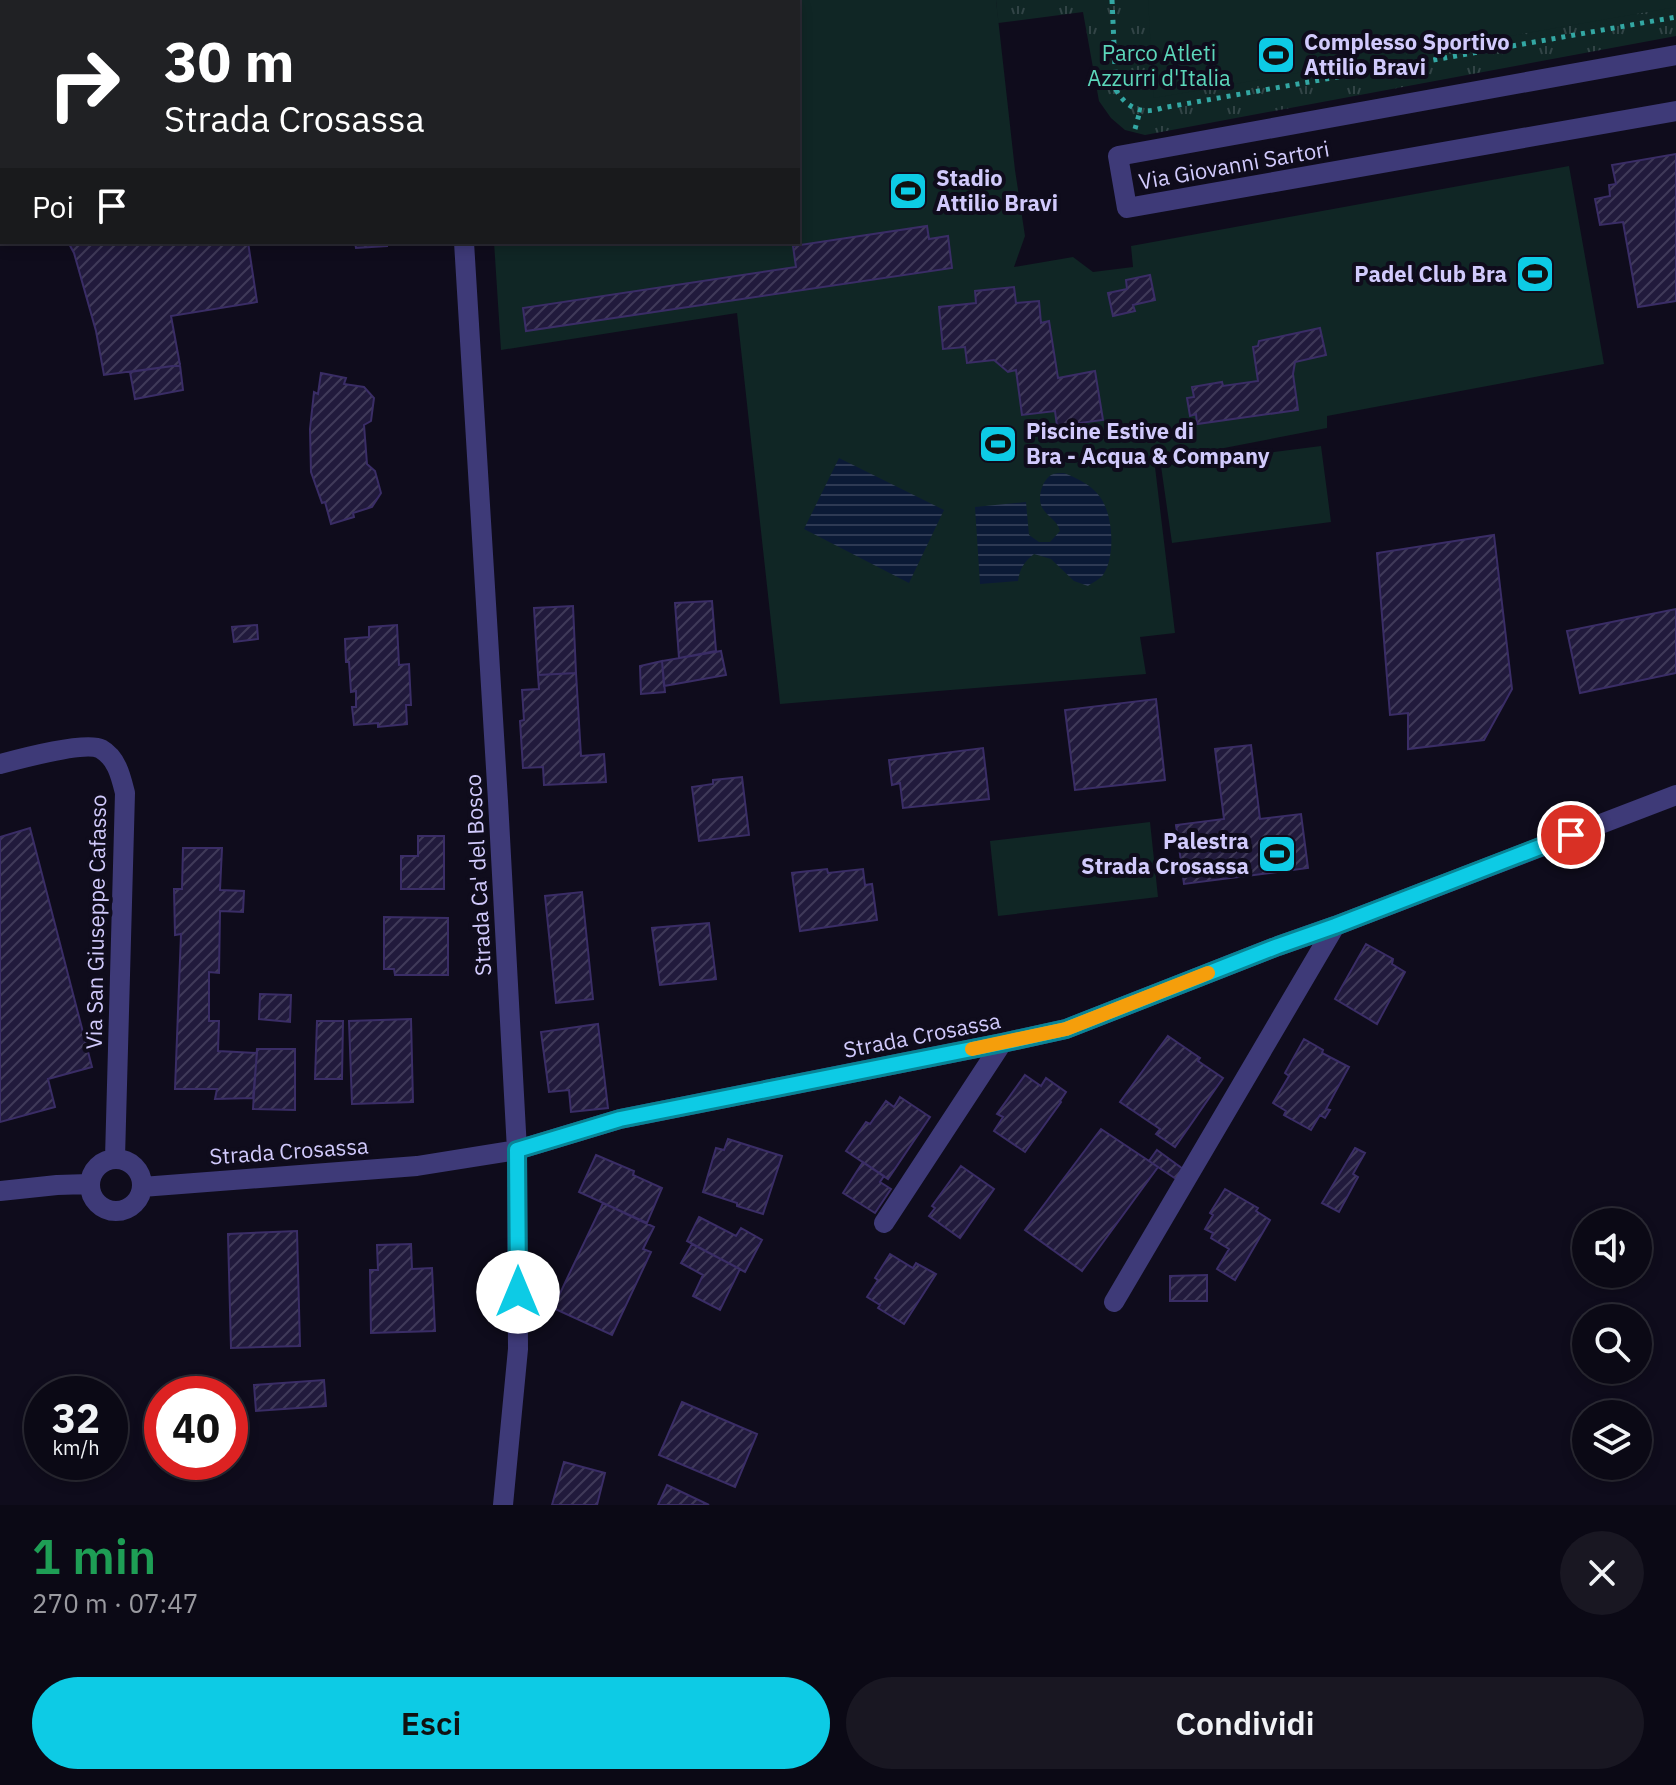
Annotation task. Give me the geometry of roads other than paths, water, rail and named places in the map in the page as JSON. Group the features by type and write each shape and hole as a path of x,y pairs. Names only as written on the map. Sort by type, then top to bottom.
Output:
{"street":[{"name":"Via Giovanni Sartori","path":"1676,55 1118,156 1127,208 1676,111"},
{"name":"Strada Ca' del Bosco","path":"464,244 517,1150 518,1349 503,1505"},
{"name":"Via San Giuseppe Cafasso","path":"0,764 86,746 101,749 118,767 125,793 115,1158"},
{"name":"Strada Crosassa","path":"142,1187 417,1166 517,1150 620,1119 1066,1029 1676,795"},
{"path":"1114,1302 1335,926"},
{"path":"884,1223 1002,1043"},
{"path":"115,1158 135,1166 141,1176 142,1187 133,1205 115,1211 97,1203 91,1195 89,1184 97,1166 115,1158"},
{"path":"0,1191 89,1184"}],"water":[{"path":"839,458 944,510 909,583 804,529"},
{"path":"1064,473 1089,485 1108,514 1111,546 1103,575 1088,586 1074,581 1051,559 1034,554 1023,566 1018,581 980,584 975,507 1026,502 1029,535 1039,542 1050,542 1060,531 1043,509 1040,493 1051,475"}],"place":[{"name":"Complesso Sportivo Attilio Bravi","path":"1276,55"},
{"name":"Stadio Attilio Bravi","path":"908,191"},
{"name":"Padel Club Bra","path":"1535,274"},
{"name":"Piscine Estive di Bra - Acqua & Company","path":"998,444"},
{"name":"Palestra Strada Crosassa","path":"1277,854"}],"park label":[{"name":"Parco Atleti Azzurri d'Italia","path":"1159,66"}]}
